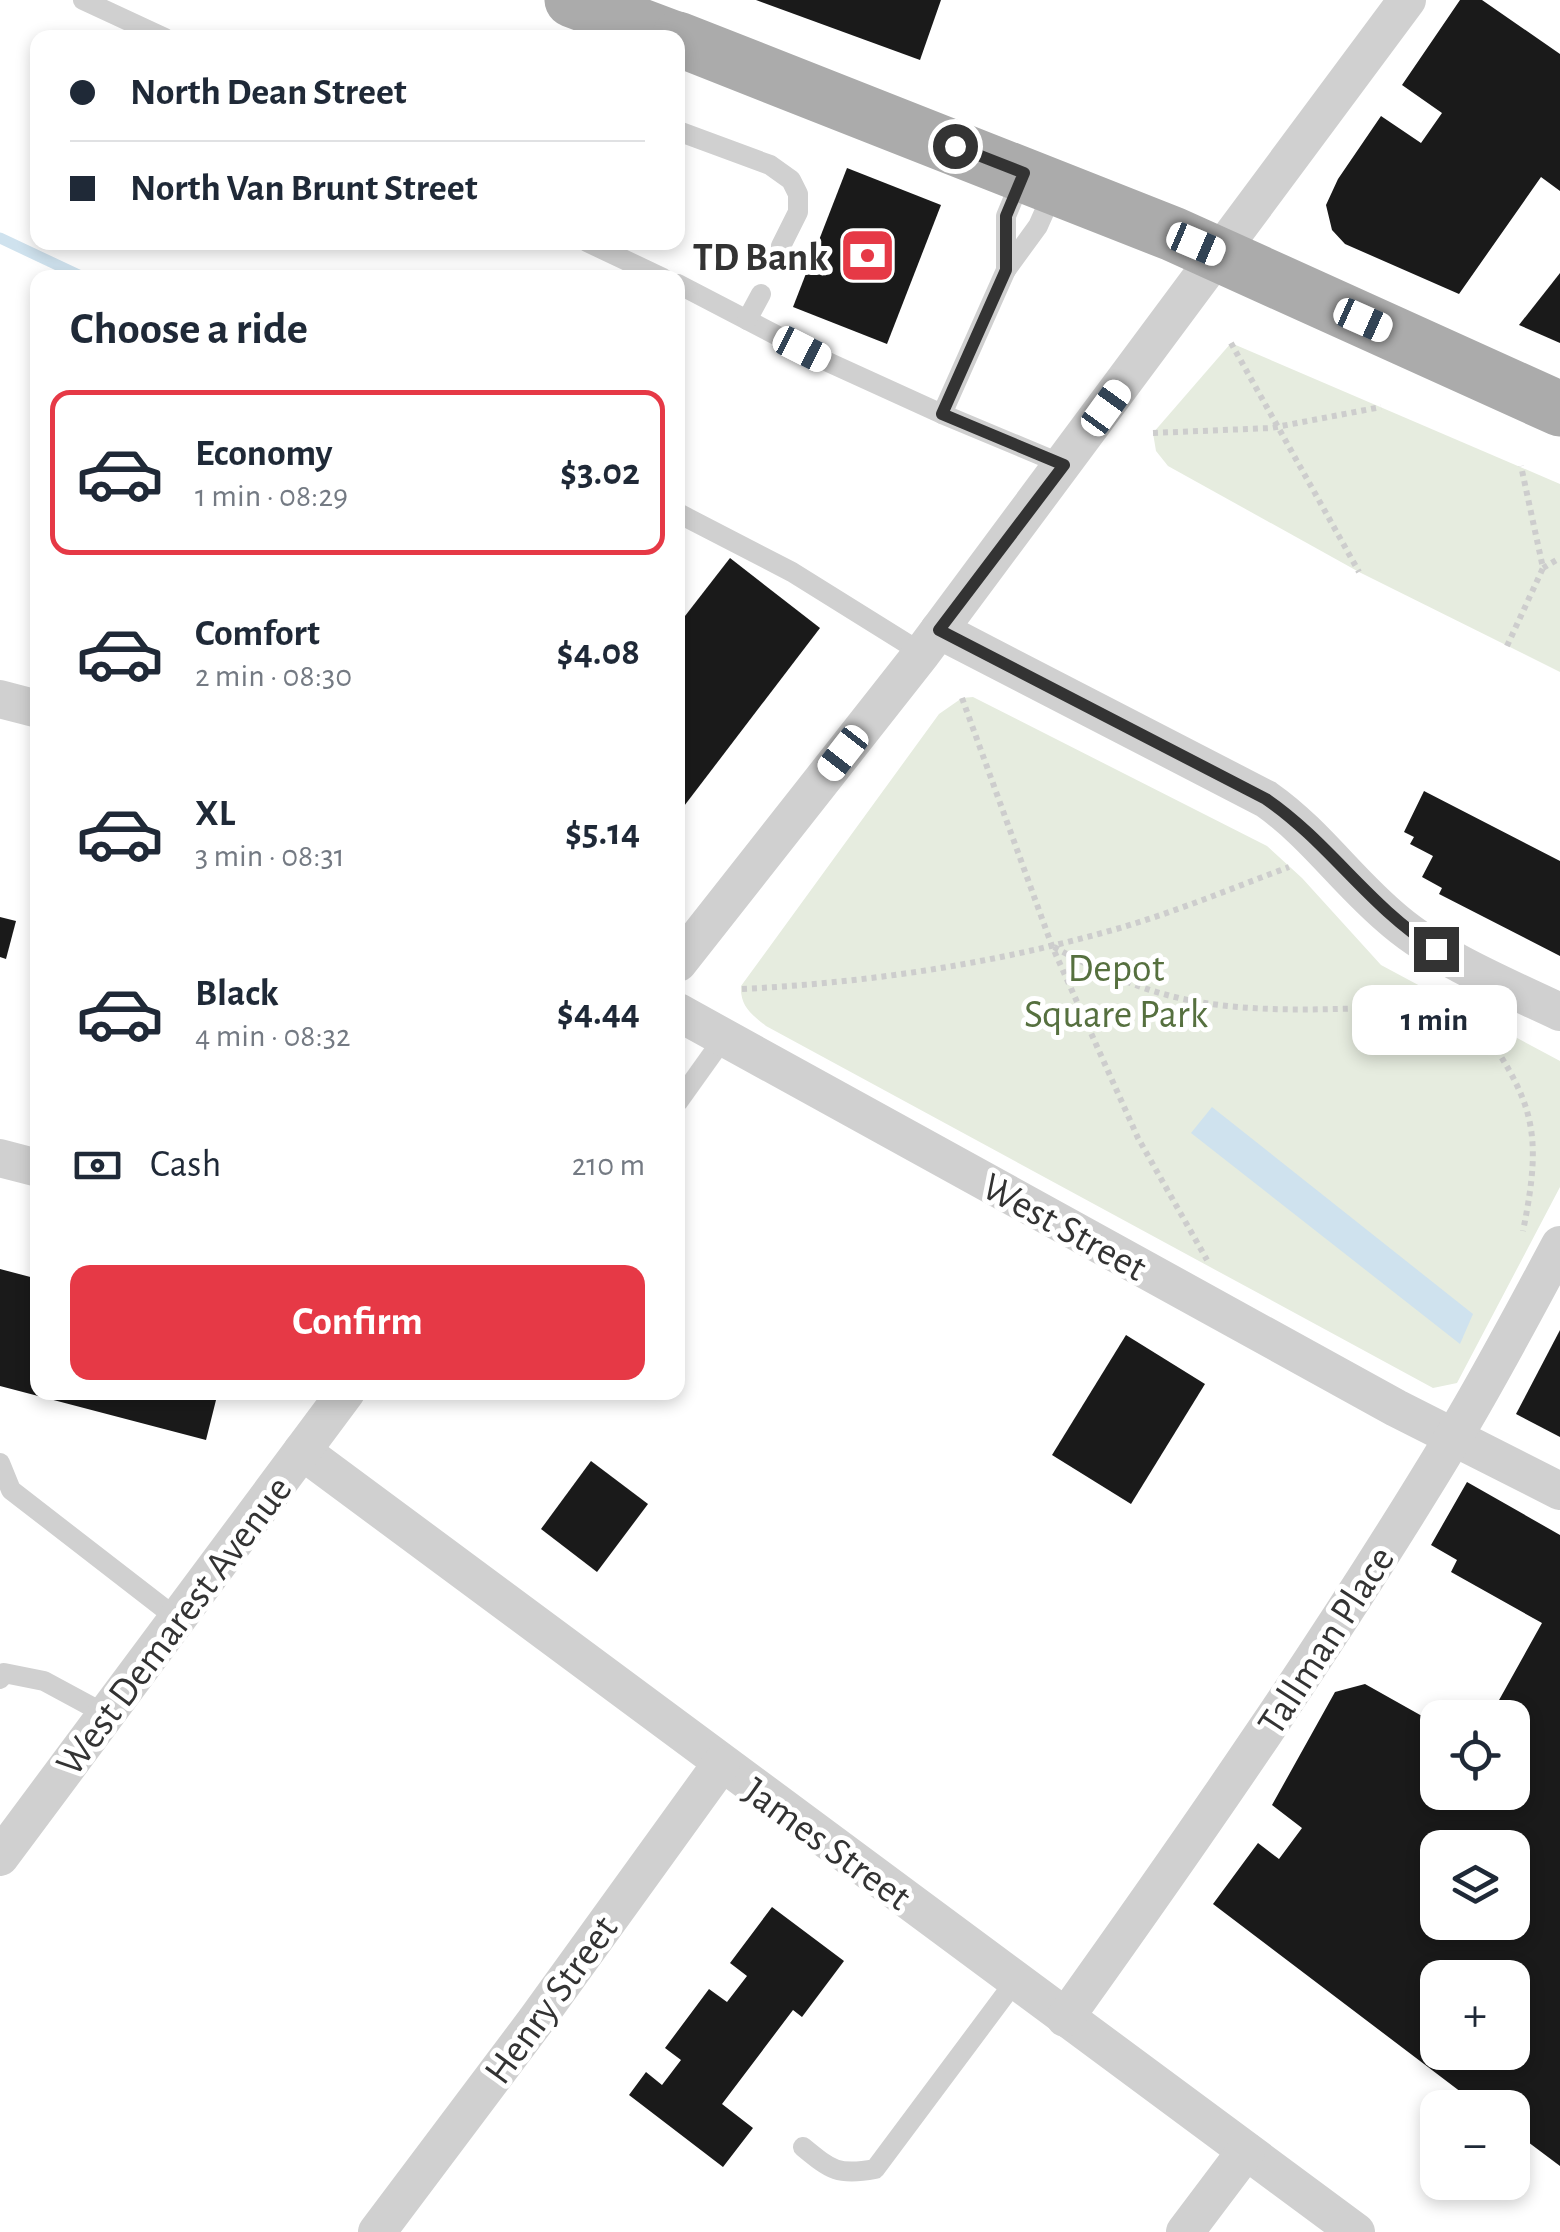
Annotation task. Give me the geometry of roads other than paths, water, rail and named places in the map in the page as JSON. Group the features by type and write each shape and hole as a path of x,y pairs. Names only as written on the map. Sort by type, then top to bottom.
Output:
{"main road":[{"path":"572,0 645,30"},
{"path":"685,46 1040,180 1218,253 1560,410"}],"street":[{"path":"685,953 930,642 1407,0"},
{"path":"930,642 1266,799 1305,830 1395,922 1436,949 1560,1012"},
{"path":"0,699 30,707"},
{"name":"West Street","path":"685,1016 1362,1390 1560,1491"},
{"path":"0,1158 30,1166"},
{"name":"Tallman Place","path":"1065,2018 1250,1756 1454,1436 1560,1246"},
{"name":"West Demarest Avenue","path":"0,1857 340,1400"},
{"name":"James Street","path":"302,1451 1356,2232"},
{"name":"Henry Street","path":"377,2232 721,1764"},
{"path":"1185,2232 1246,2152"}],"lane":[{"path":"83,0 149,30"},
{"path":"685,134 770,166 792,180 798,194 798,212 781,246"},
{"path":"1006,270 1006,216 1040,180"},
{"path":"942,414 1006,270 1038,226 1040,180"},
{"path":"604,250 646,270"},
{"path":"685,288 830,363 1064,465"},
{"path":"747,320 761,294"},
{"path":"685,517 930,642"},
{"path":"685,1092 723,1039"},
{"path":"0,1463 11,1490 179,1620"},
{"path":"2,1671 44,1681 107,1716"},
{"path":"803,2147 832,2170 852,2174 875,2169 1016,1980"}],"water":[{"path":"1212,1107 1473,1314 1460,1344 1191,1133"}],"waterway":[{"path":"0,238 68,270"}],"place":[{"name":"TD Bank","path":"867,256"}],"park label":[{"name":"Depot Square Park","path":"1116,990"}]}
